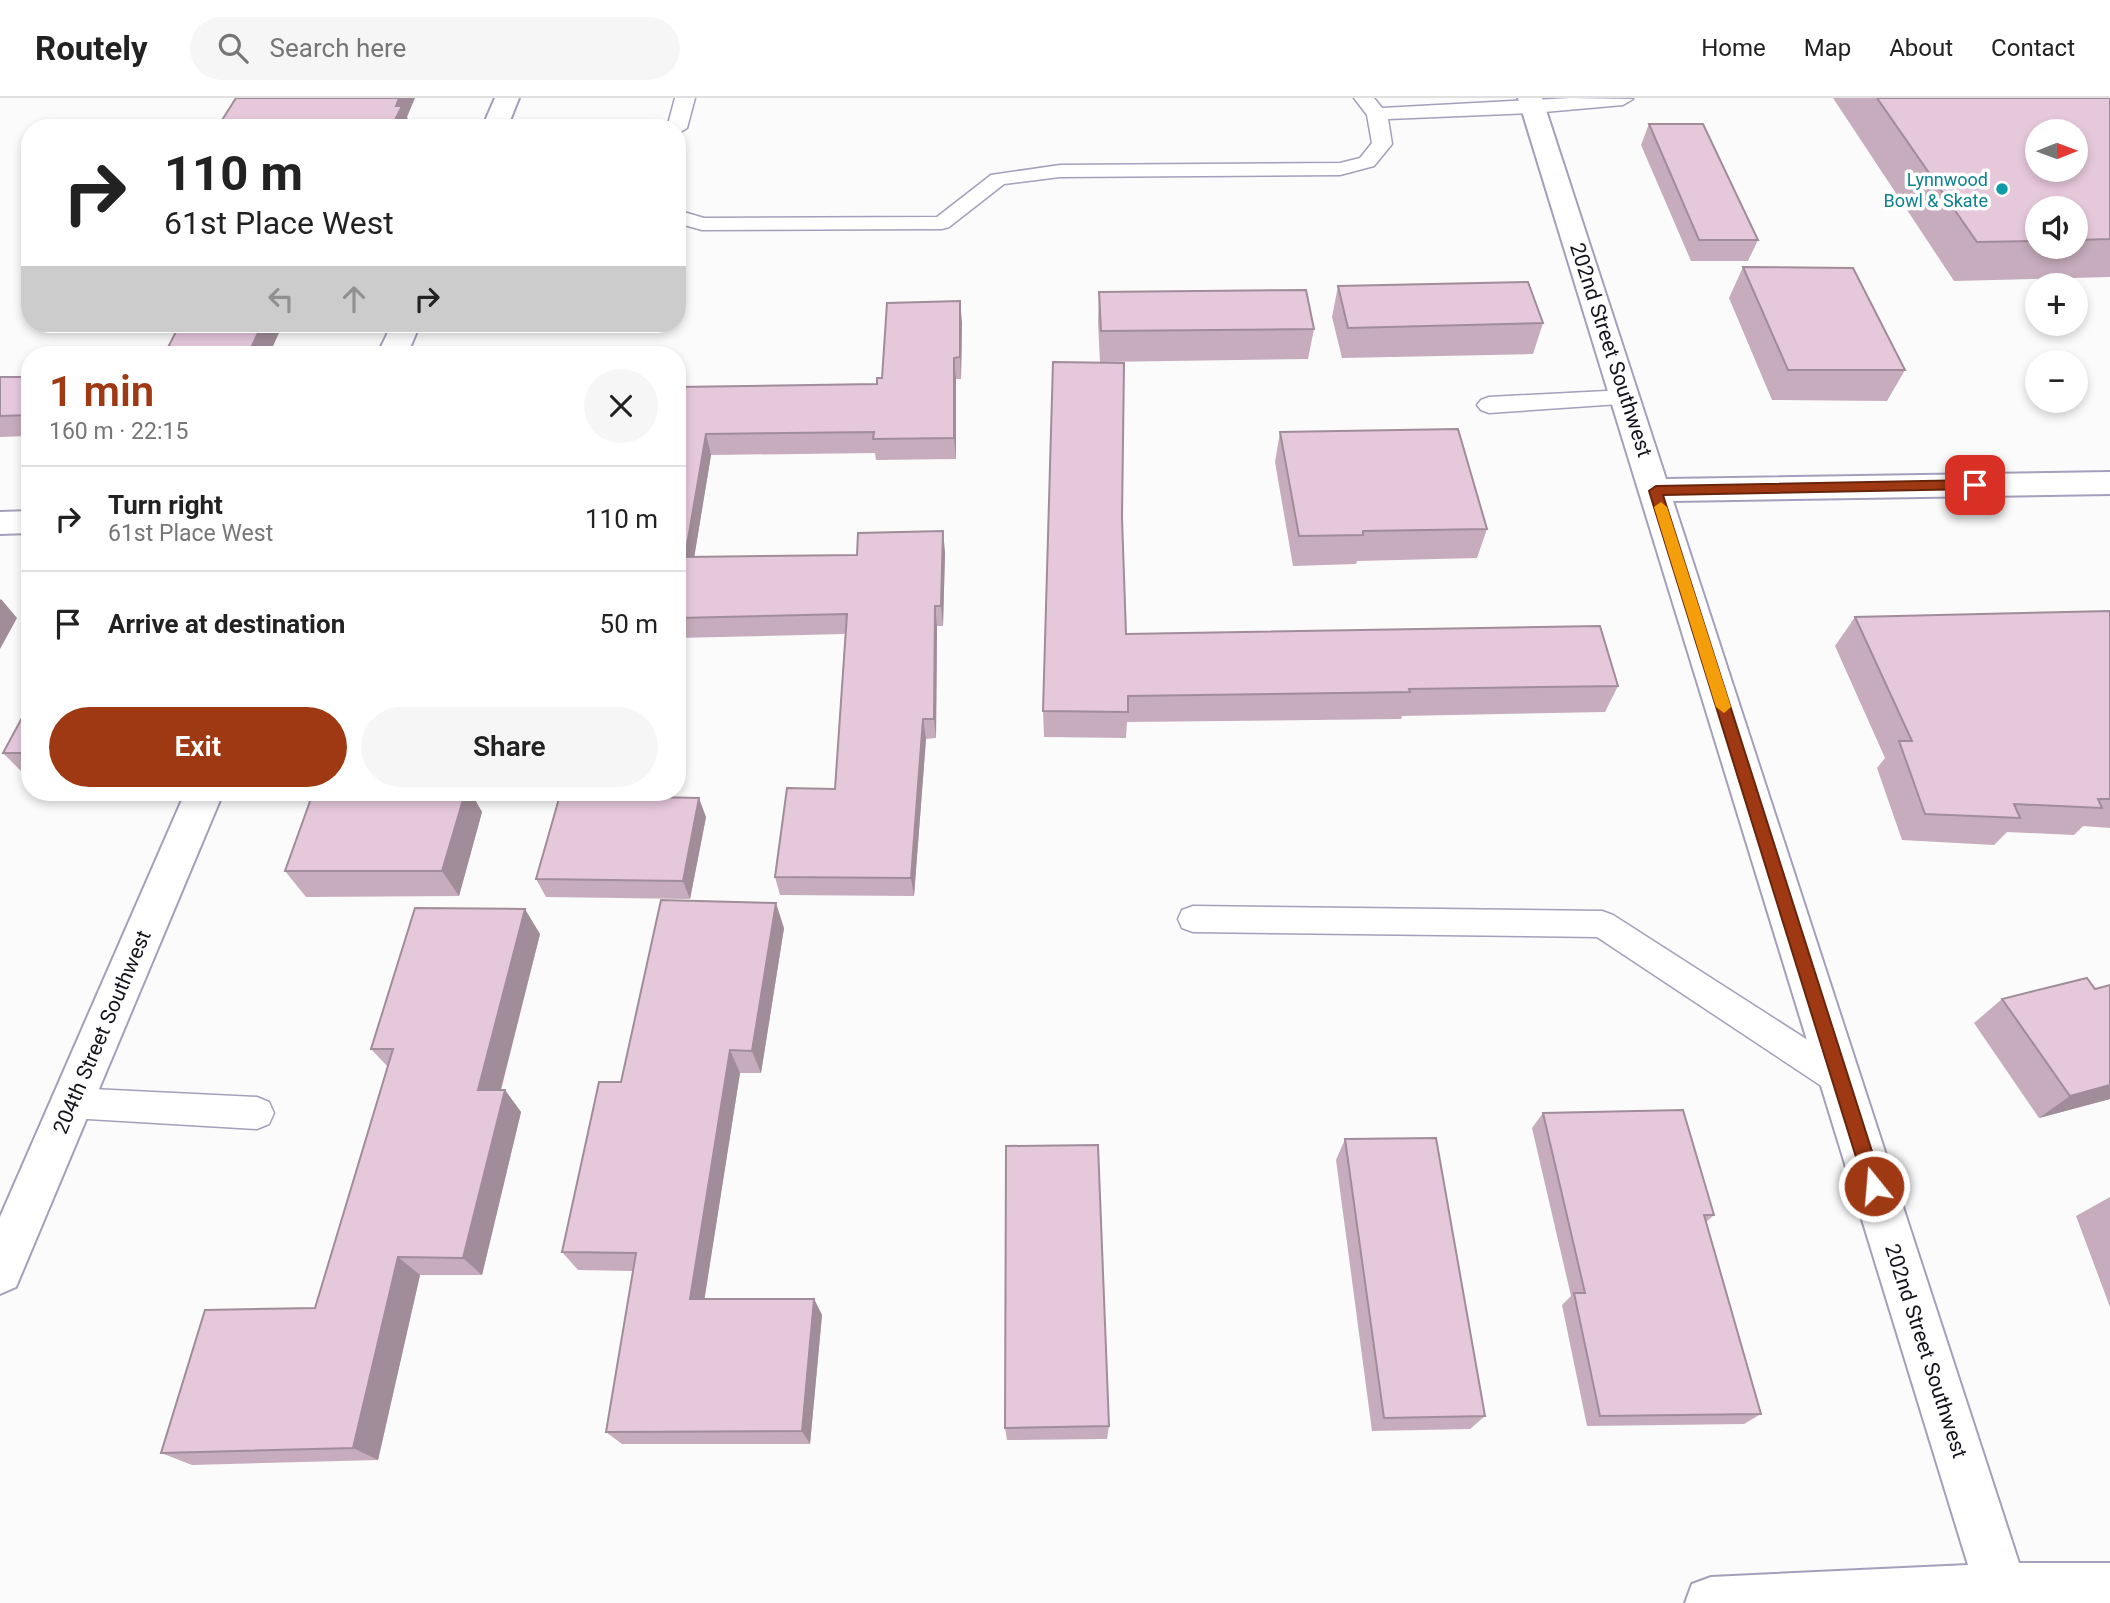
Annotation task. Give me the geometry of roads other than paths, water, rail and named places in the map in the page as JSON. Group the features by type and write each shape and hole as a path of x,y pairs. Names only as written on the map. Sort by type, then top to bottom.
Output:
{"street":[{"path":"498,119 507,98"},
{"name":"202nd Street Southwest","path":"1532,103 2003,1596"},
{"path":"1656,491 2110,483"},
{"path":"0,523 21,522"},
{"name":"204th Street Southwest","path":"0,1271 201,801"},
{"path":"1711,1603 2003,1596 2110,1589"}],"lane":[{"path":"679,119 685,98"},
{"path":"686,219 702,224 942,223 998,179 1060,171 1340,169 1367,162 1382,144 1371,106 1623,99"},
{"path":"1489,405 1626,398"},
{"path":"1193,919 1602,924 1841,1080"},
{"path":"71,1103 257,1113"}],"place":[{"name":"Lynnwood Bowl & Skate","path":"2002,189"}]}
